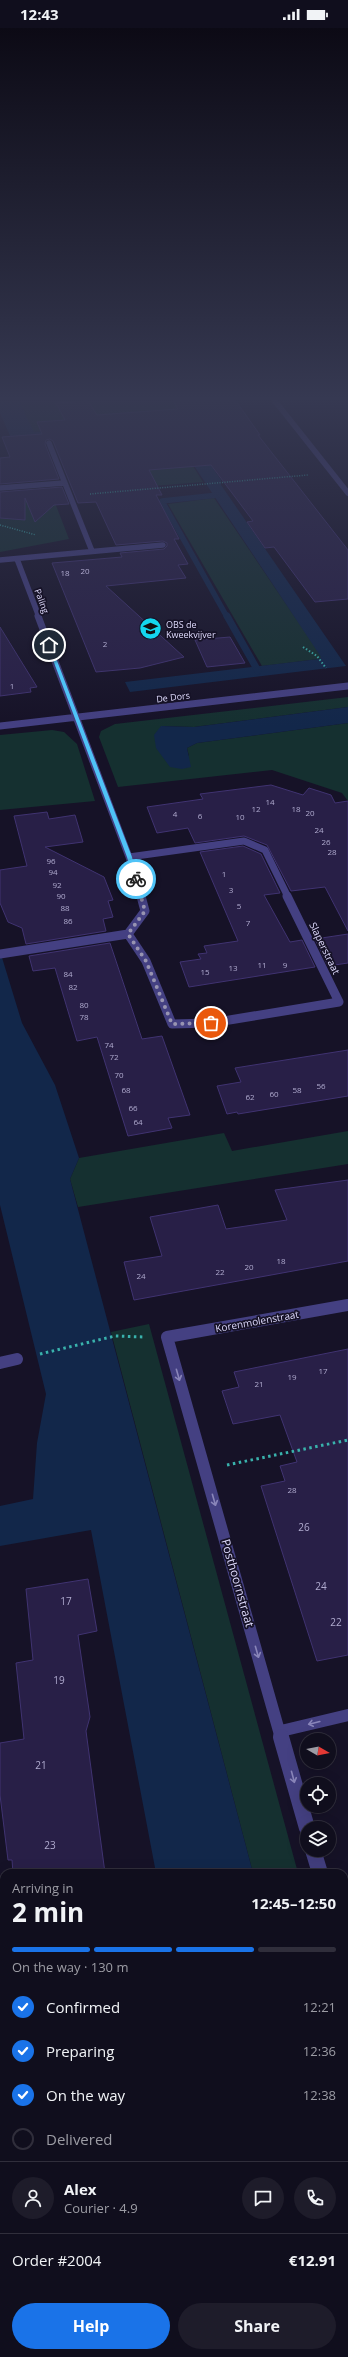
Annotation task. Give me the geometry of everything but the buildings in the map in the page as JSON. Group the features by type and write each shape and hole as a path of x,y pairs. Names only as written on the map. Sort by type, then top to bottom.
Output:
{"street":[{"path":"75,510 92,551"},
{"path":"0,560 163,545"},
{"name":"Paling","path":"17,559 76,717"},
{"name":"De Dors","path":"0,726 348,686"},
{"path":"0,954 128,934 145,911 129,857 76,717"},
{"name":"Slaperstraat","path":"128,934 146,961 172,1024 211,1023 339,1002 265,850 244,841 129,857"},
{"name":"Korenmolenstraat","path":"167,1338 348,1305"},
{"name":"Posthoornstraat","path":"167,1338 305,1821"},
{"path":"0,1363 17,1359"},
{"path":"280,1731 348,1715"},
{"path":"315,1857 319,1869"}],"path":[{"path":"304,647 317,656 327,670"},
{"path":"17,1359 116,1336 167,1338"},
{"path":"205,1469 348,1440"}],"green space":[{"path":"0,510 58,510 69,539 0,552"},
{"path":"171,510 222,510 322,657 319,659 262,666"},
{"path":"348,697 348,707 194,727 161,726 189,756 187,748 197,743 348,723 348,801 342,793 272,770 118,787 99,737 101,731 115,724"},
{"path":"52,730 64,732 77,744 95,801 0,810 0,735"},
{"path":"348,1131 348,1164 78,1207 70,1179 79,1158 224,1133 232,1151"},
{"path":"149,1324 297,1869 252,1869 111,1332"}],"water":[{"path":"223,510 238,510 346,666 130,692 125,682 319,659 321,657"},
{"path":"348,707 348,723 197,743 187,748 191,767 182,769 170,767 156,748 154,735 161,726 194,727"},
{"path":"0,951 22,1023 55,1085 79,1158 70,1179 252,1869 155,1869 91,1530 0,1546 0,1506 33,1499 37,1443 46,1394 0,1205"}],"waterway":[{"path":"167,510 227,617"},
{"path":"227,616 258,671"}],"way so far":[{"path":"136,879 145,911 128,934 146,961 172,1024 211,1023"}],"place":[{"name":"OBS de Kweekvijver","path":"151,629"}],"route":[{"path":"49,645 136,879"}]}
